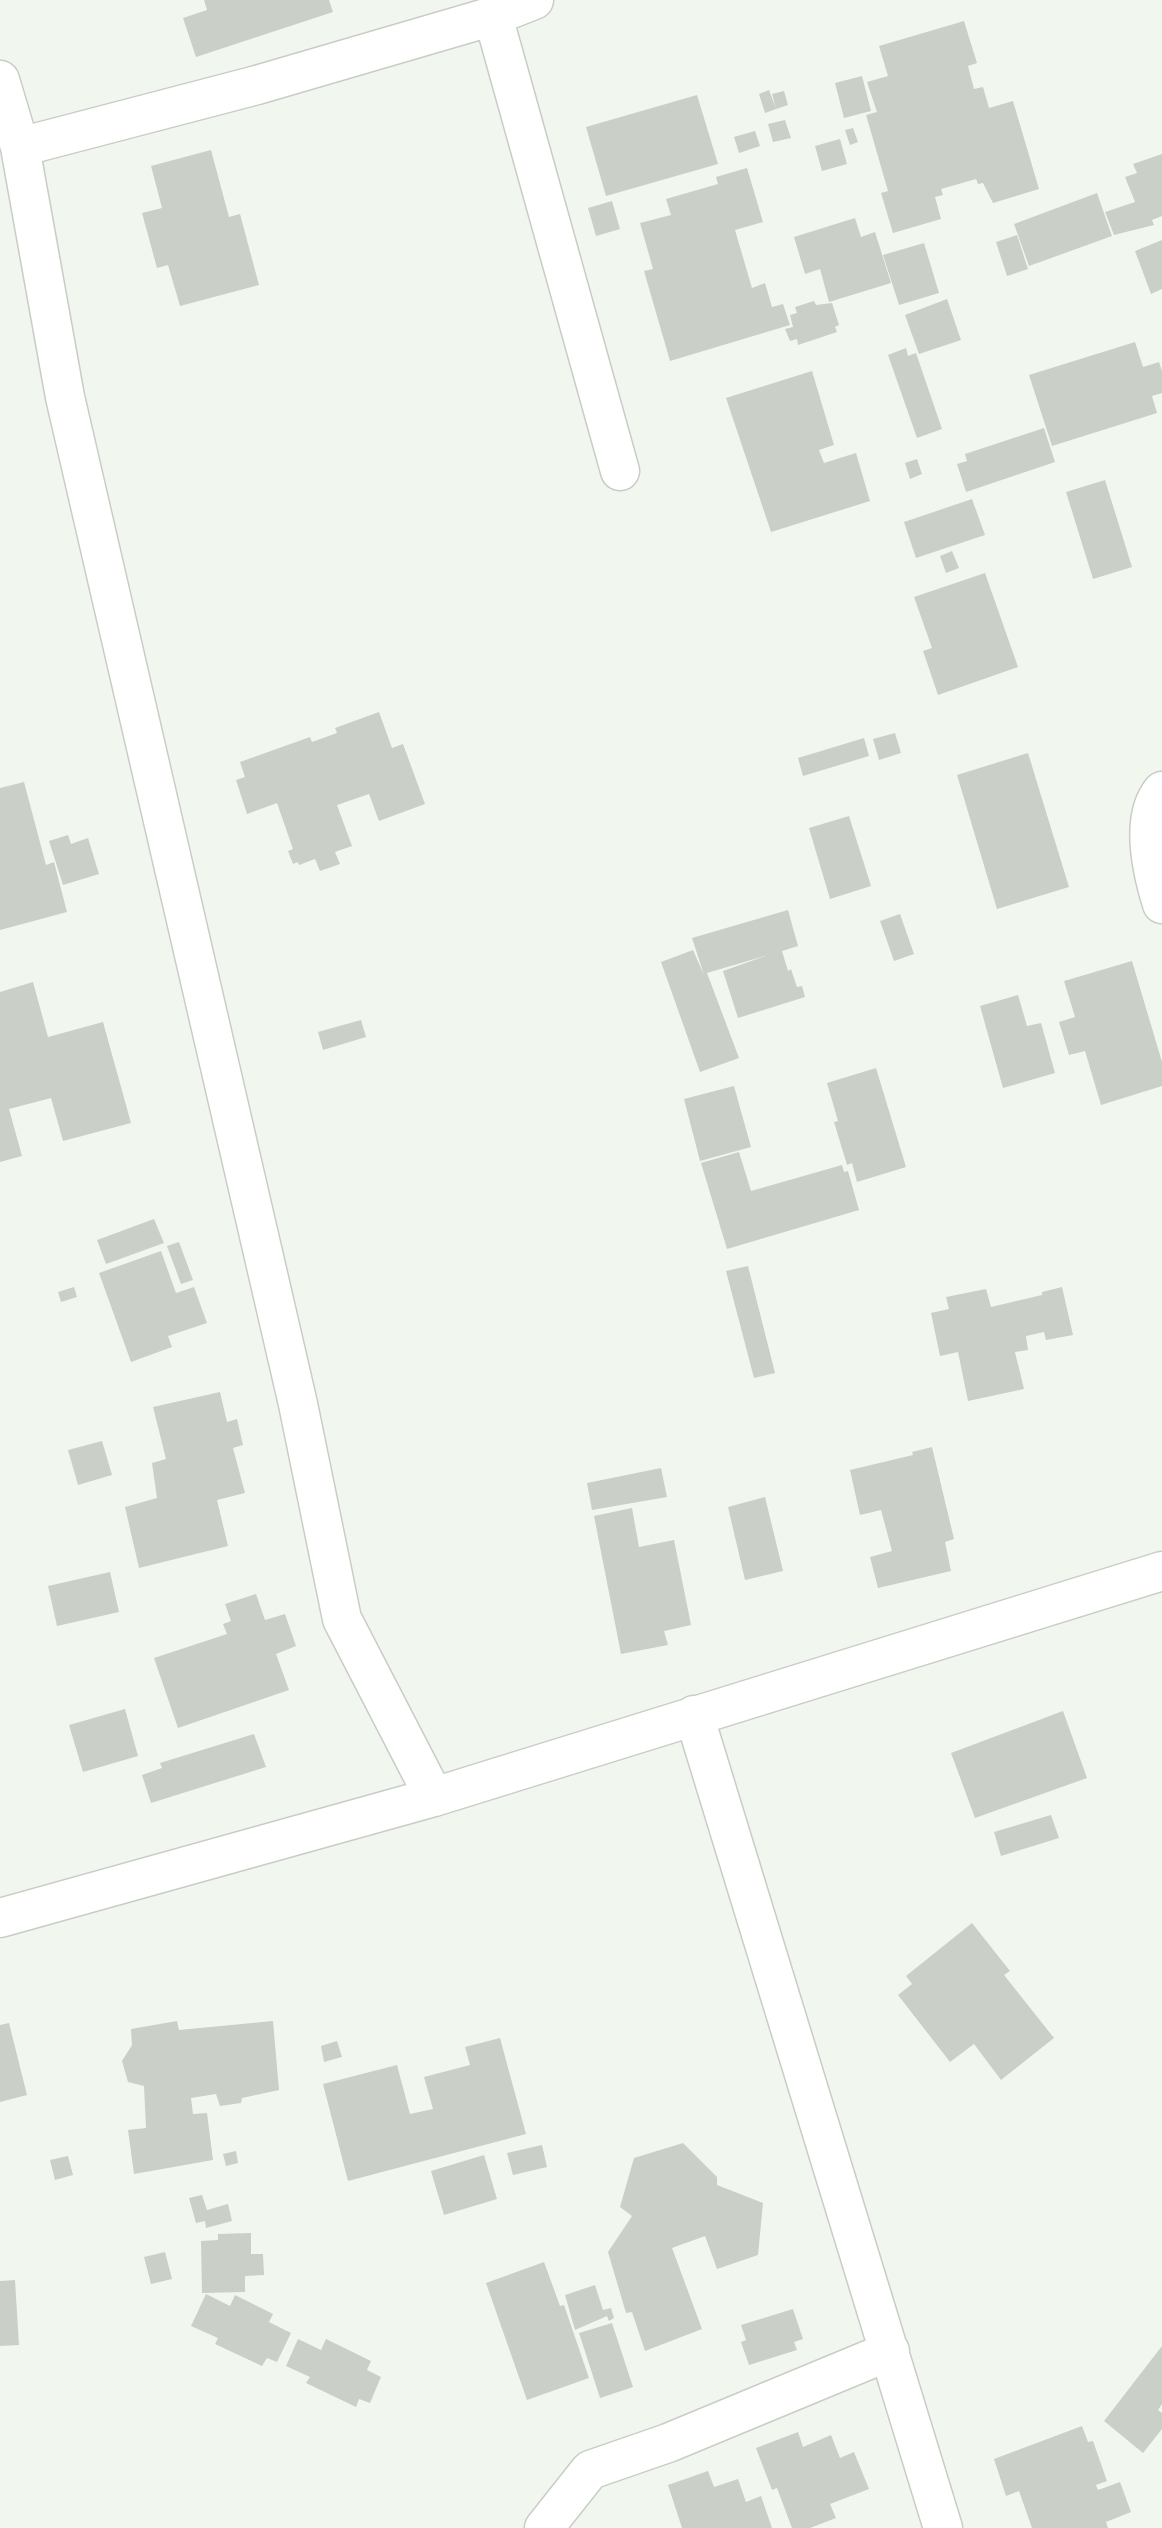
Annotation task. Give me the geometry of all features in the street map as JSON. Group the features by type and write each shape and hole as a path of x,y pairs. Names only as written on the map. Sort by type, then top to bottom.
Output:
{"street":[{"path":"20,147 257,85 493,16 534,0"},
{"path":"493,16 620,471"},
{"path":"0,80 20,147 65,397 298,1404 342,1619 434,1797"},
{"path":"1162,791 1153,801 1149,863 1162,904"},
{"path":"0,1918 434,1797 636,1737 694,1715 1162,1571"},
{"path":"694,1715 943,2528"},
{"path":"544,2528 590,2470 668,2443 890,2351"}],"building":[{"path":"204,0 329,0 333,12 196,57 183,18 207,10"},
{"path":"964,21 977,63 968,66 974,89 983,87 989,108 1013,101 1039,189 993,203 983,183 978,184 976,179 941,189 943,195 935,197 941,219 893,233 881,193 888,191 866,115 877,112 867,82 888,76 879,46"},
{"path":"862,76 871,111 844,118 835,83"},
{"path":"769,90 776,109 765,113 759,94"},
{"path":"784,91 788,105 776,109 772,94"},
{"path":"697,95 718,164 606,196 586,127"},
{"path":"785,120 791,138 773,142 768,124"},
{"path":"853,128 858,142 850,145 845,130"},
{"path":"755,131 760,146 739,153 734,137"},
{"path":"840,139 847,164 822,171 815,146"},
{"path":"211,150 229,217 240,214 259,285 180,306 168,265 157,268 142,213 162,208 151,166"},
{"path":"1162,154 1162,216 1152,220 1154,225 1114,235 1105,212 1135,202 1125,177 1137,173 1133,164"},
{"path":"747,168 763,222 735,230 752,288 765,283 772,307 783,304 790,325 670,361 644,271 653,269 640,223 671,215 666,199 718,184 716,177"},
{"path":"1097,193 1112,236 1029,266 1014,224"},
{"path":"612,201 620,229 596,236 588,208"},
{"path":"855,218 861,237 875,232 891,283 829,302 820,269 805,274 794,237"},
{"path":"1017,235 1028,269 1007,276 996,242"},
{"path":"1162,240 1162,289 1151,294 1135,251"},
{"path":"924,243 939,293 899,305 883,255"},
{"path":"947,299 961,340 919,354 905,315"},
{"path":"814,301 816,305 832,303 839,325 835,327 837,332 798,345 797,339 790,341 785,329 793,327 790,315 797,313 795,307"},
{"path":"1135,342 1143,367 1159,362 1162,371 1162,393 1152,396 1157,413 1052,446 1029,375"},
{"path":"906,348 908,356 916,353 942,429 917,438 888,355"},
{"path":"812,371 834,445 819,450 824,463 856,453 870,501 771,532 726,398"},
{"path":"1044,428 1055,462 966,492 957,464 967,461 965,454"},
{"path":"917,459 922,474 910,479 905,463"},
{"path":"1105,480 1132,567 1093,579 1066,492"},
{"path":"972,499 985,535 916,558 904,522"},
{"path":"952,551 959,568 946,573 940,556"},
{"path":"985,573 1018,667 938,695 923,651 932,648 914,597"},
{"path":"379,712 392,748 403,744 425,804 379,821 369,794 337,805 352,846 335,852 340,864 320,871 315,859 299,865 298,862 293,864 288,851 293,849 277,803 247,814 236,780 245,777 240,762 310,737 312,742 337,733 335,728"},
{"path":"895,733 901,753 879,760 873,739"},
{"path":"864,738 869,756 803,776 798,758"},
{"path":"1028,753 1069,887 997,909 957,775"},
{"path":"24,782 46,865 54,862 67,912 0,930 0,788"},
{"path":"849,816 871,886 830,899 809,828"},
{"path":"68,835 71,844 88,838 99,874 63,885 49,841"},
{"path":"788,910 798,946 782,951 788,971 791,969 797,987 802,986 805,997 738,1018 723,971 768,955 707,973 739,1058 700,1072 661,962 693,950 704,975 692,938"},
{"path":"900,914 914,954 894,961 880,921"},
{"path":"1132,961 1162,1062 1162,1086 1101,1105 1085,1051 1069,1055 1059,1022 1075,1017 1064,981"},
{"path":"33,982 48,1037 103,1022 131,1123 63,1141 51,1098 9,1109 22,1156 0,1162 0,992"},
{"path":"1018,995 1027,1026 1041,1023 1055,1073 1003,1088 980,1006"},
{"path":"361,1020 366,1037 323,1050 318,1032"},
{"path":"876,1068 906,1167 857,1182 852,1163 847,1165 834,1122 838,1121 827,1083"},
{"path":"734,1086 751,1147 700,1161 684,1099"},
{"path":"739,1152 751,1191 842,1165 844,1172 848,1171 859,1210 727,1249 701,1163"},
{"path":"154,1219 164,1243 106,1264 97,1240"},
{"path":"179,1242 193,1280 181,1284 167,1246"},
{"path":"161,1251 176,1293 194,1287 207,1323 168,1336 172,1347 131,1362 99,1273"},
{"path":"748,1266 775,1373 754,1378 726,1271"},
{"path":"74,1287 77,1297 61,1302 58,1292"},
{"path":"1062,1287 1073,1335 1046,1340 1044,1332 1026,1336 1028,1350 1015,1352 1024,1389 968,1401 958,1352 940,1356 931,1313 949,1309 946,1297 986,1289 991,1307 1042,1295 1042,1292"},
{"path":"220,1392 227,1422 237,1419 243,1445 233,1448 245,1493 217,1500 228,1546 139,1568 125,1507 157,1498 152,1463 166,1459 153,1407"},
{"path":"102,1441 112,1475 78,1485 68,1450"},
{"path":"932,1447 954,1539 945,1542 951,1571 878,1588 870,1557 892,1551 881,1510 860,1515 850,1470 913,1455 912,1452"},
{"path":"661,1468 667,1497 592,1510 587,1483"},
{"path":"765,1497 783,1571 745,1580 728,1507"},
{"path":"632,1508 639,1547 674,1540 691,1625 664,1631 668,1645 621,1654 594,1516"},
{"path":"110,1572 119,1612 57,1626 48,1586"},
{"path":"256,1594 265,1620 285,1614 296,1646 276,1654 289,1690 178,1728 154,1658 227,1634 223,1624 231,1621 225,1604"},
{"path":"125,1709 138,1756 83,1772 69,1725"},
{"path":"1063,1711 1087,1778 975,1818 951,1753"},
{"path":"254,1734 266,1767 151,1803 142,1775 162,1768 160,1763"},
{"path":"1051,1815 1059,1838 1001,1856 994,1832"},
{"path":"972,1923 1010,1971 1004,1975 1054,2038 1001,2080 974,2044 950,2062 898,1995 912,1984 906,1976"},
{"path":"177,2021 179,2030 273,2021 279,2090 242,2098 241,2103 220,2106 216,2094 191,2098 193,2114 207,2113 213,2160 134,2174 128,2130 146,2128 144,2086 128,2082 122,2061 132,2045 131,2029"},
{"path":"9,2023 27,2095 0,2102 0,2025"},
{"path":"500,2038 526,2134 348,2181 323,2084 397,2065 410,2114 433,2109 424,2077 470,2065 465,2047"},
{"path":"337,2041 342,2057 324,2062 321,2046"},
{"path":"683,2143 717,2177 717,2185 763,2203 758,2255 717,2269 705,2236 672,2248 702,2329 645,2351 632,2312 626,2313 608,2252 632,2216 620,2207 634,2158"},
{"path":"542,2145 547,2167 513,2175 507,2153"},
{"path":"236,2151 238,2163 226,2166 223,2154"},
{"path":"484,2155 497,2199 444,2215 431,2171"},
{"path":"68,2156 73,2175 55,2180 50,2160"},
{"path":"202,2195 207,2210 228,2204 232,2221 206,2228 205,2221 196,2223 189,2198"},
{"path":"251,2233 251,2254 263,2254 264,2275 245,2276 245,2292 202,2293 201,2241 218,2240 218,2234"},
{"path":"165,2252 172,2279 151,2284 144,2257"},
{"path":"544,2262 560,2306 564,2305 589,2378 527,2400 486,2283"},
{"path":"15,2280 19,2345 0,2346 0,2281"},
{"path":"595,2285 603,2310 611,2308 614,2318 609,2321 607,2316 575,2330 565,2295"},
{"path":"206,2294 230,2306 235,2295 273,2314 269,2322 291,2333 277,2362 267,2358 262,2366 215,2344 218,2338 191,2326"},
{"path":"793,2309 803,2339 794,2342 797,2350 749,2365 741,2342 746,2340 741,2325"},
{"path":"612,2323 633,2387 600,2398 579,2333"},
{"path":"298,2339 321,2350 326,2339 371,2361 367,2370 381,2377 370,2403 359,2399 356,2407 306,2383 310,2377 286,2366"},
{"path":"1162,2346 1162,2404 1158,2410 1162,2413 1162,2429 1143,2453 1104,2421"},
{"path":"1082,2426 1088,2442 1093,2441 1107,2481 1096,2485 1098,2490 1120,2482 1131,2512 1106,2522 1108,2528 1032,2528 1019,2491 1006,2496 994,2459"},
{"path":"798,2432 803,2447 831,2435 840,2458 854,2452 869,2489 830,2504 836,2518 810,2528 792,2528 777,2488 772,2490 756,2448"},
{"path":"708,2471 714,2487 738,2479 746,2502 761,2496 772,2528 682,2528 668,2485"}]}
